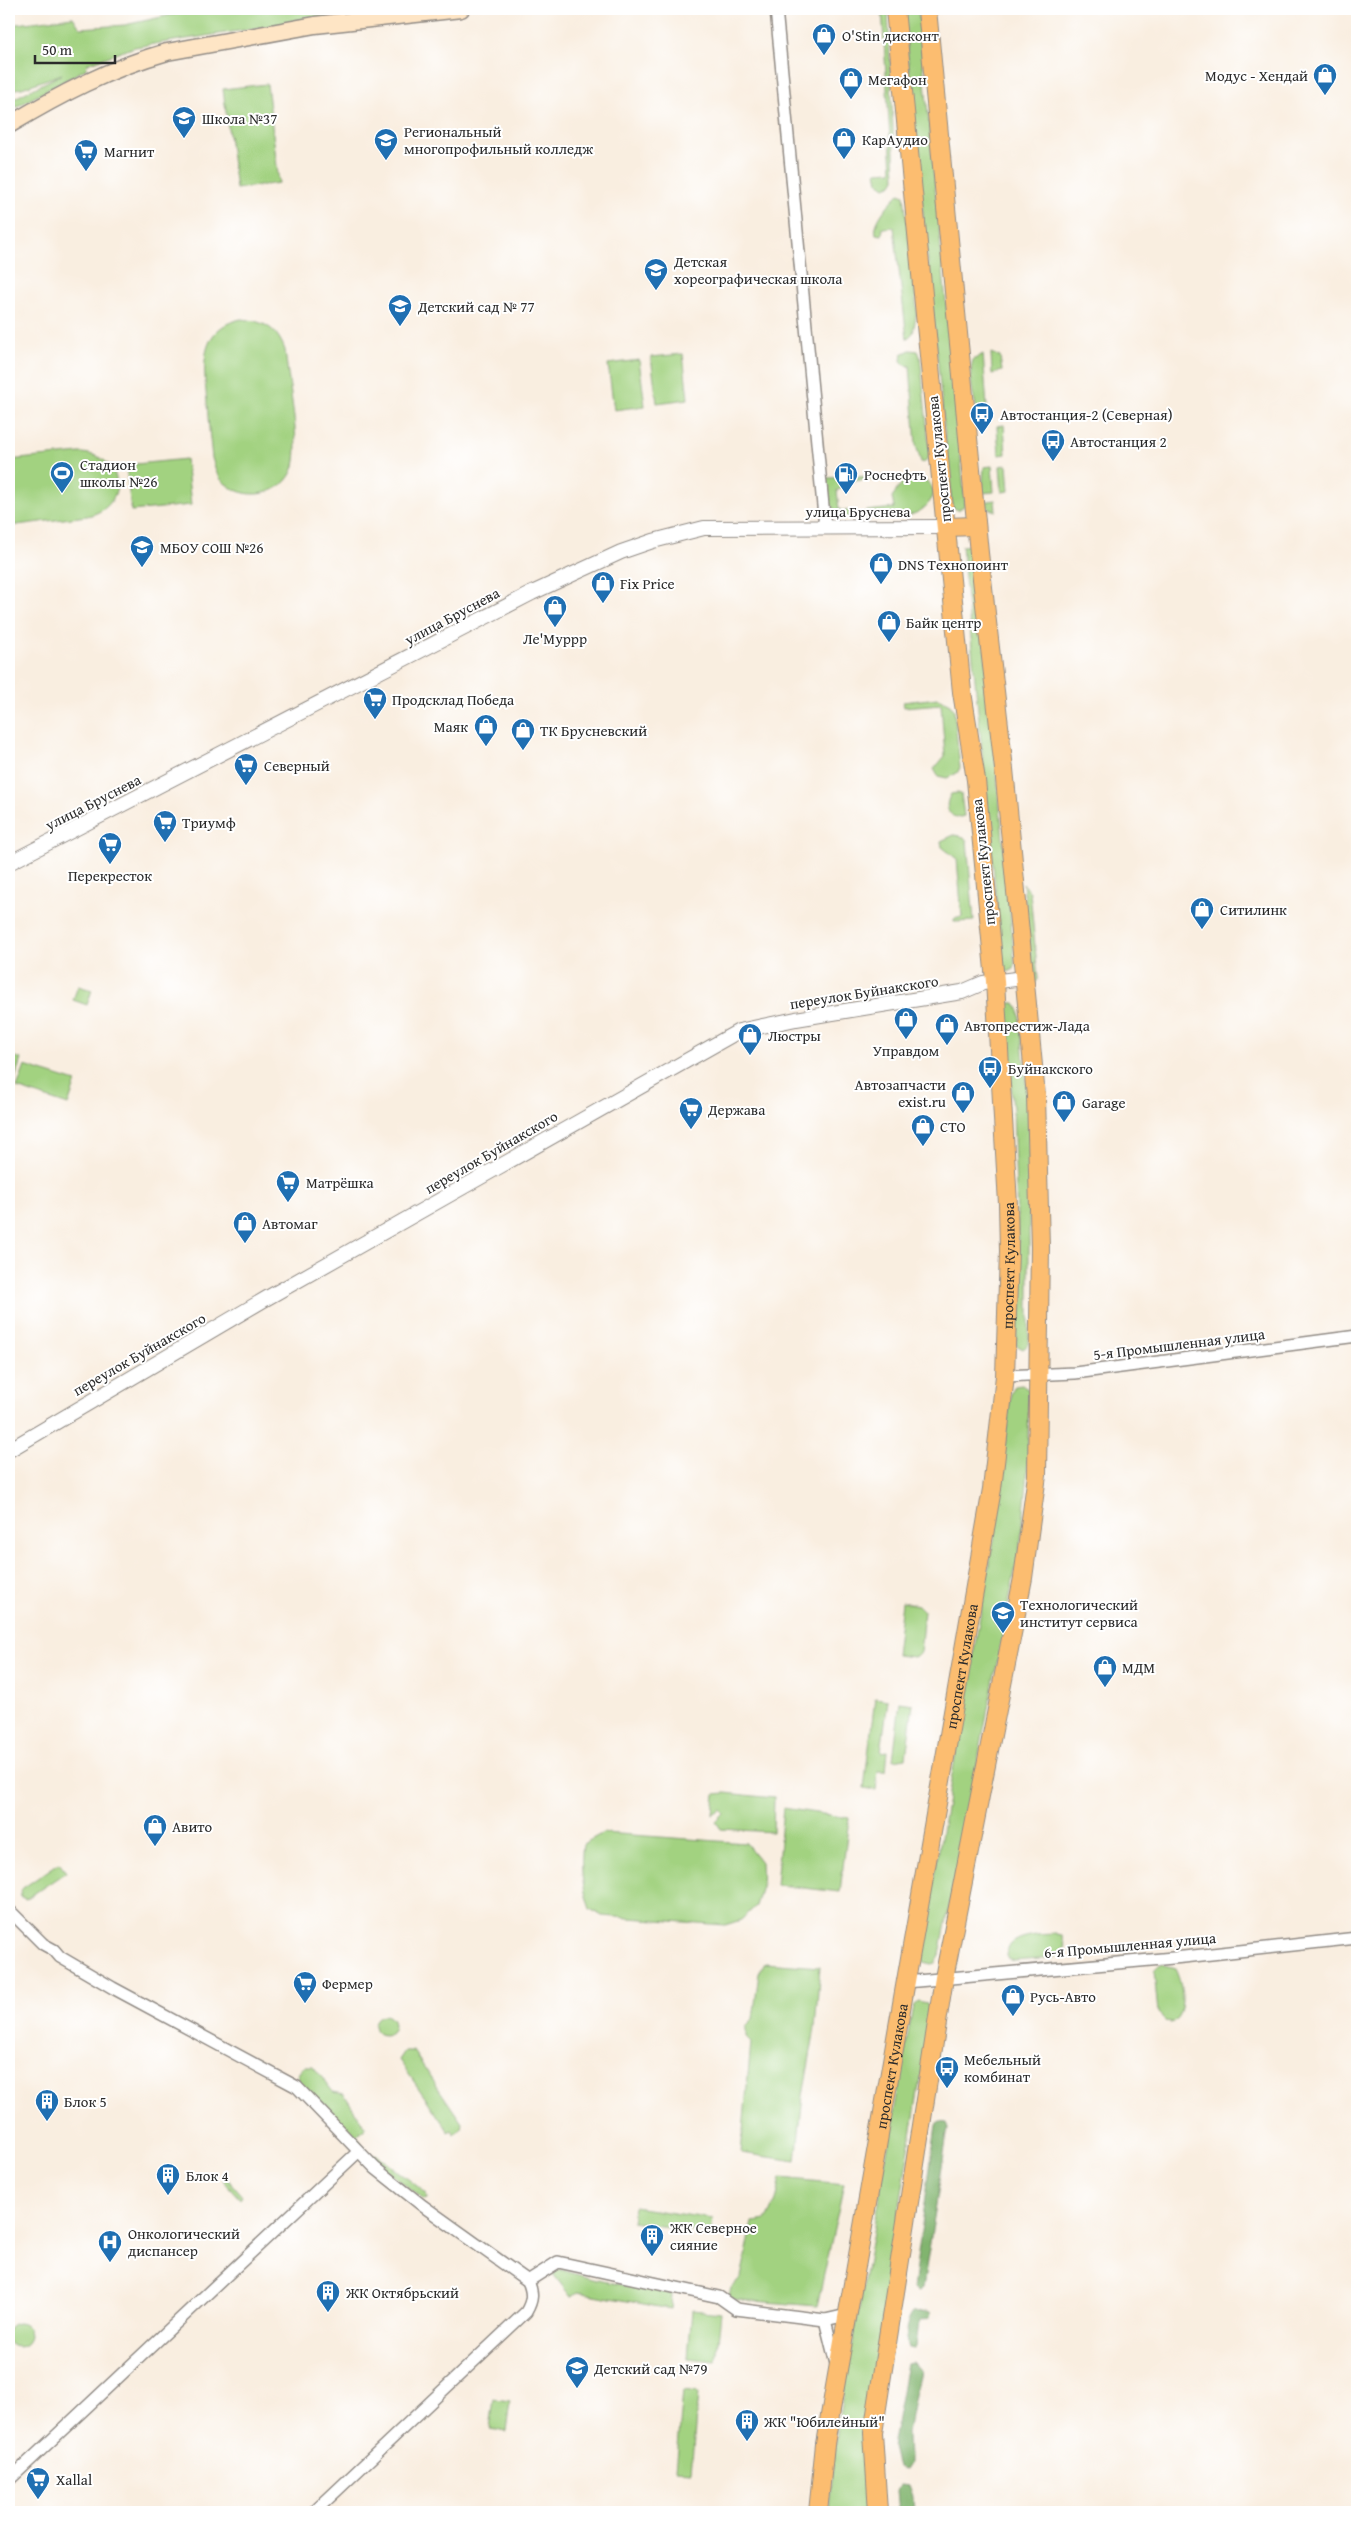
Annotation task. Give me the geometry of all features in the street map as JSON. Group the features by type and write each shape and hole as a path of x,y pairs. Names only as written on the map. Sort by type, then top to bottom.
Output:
{"main road":[{"path":"9,125 100,76 130,63 167,52 315,25 461,9"},
{"name":"проспект Кулакова","path":"818,2512 825,2444 837,2372 990,1503 1005,1376 1008,1214 995,981 976,780 962,692 895,9"},
{"name":"проспект Кулакова","path":"878,2512 873,2433 944,1978 1023,1578 1037,1475 1039,1376 1039,1141 1004,770 976,526 927,9"},
{"path":"946,528 976,526"}],"street":[{"path":"776,9 825,527"},
{"name":"улица Бруснева","path":"9,864 532,593 621,552 661,538 704,528 946,528"},
{"name":"переулок Буйнакского","path":"9,1450 267,1298 739,1031 796,1019 962,992 983,982 1024,978"},
{"name":"5-я Промышленная улица","path":"1005,1376 1039,1376 1357,1336"},
{"path":"9,1910 43,1944 54,1950 60,1957 113,1988 297,2087 358,2152 423,2206 528,2282 532,2292 532,2303 526,2312 314,2512"},
{"name":"6-я Промышленная улица","path":"906,1982 1184,1957 1357,1938"},
{"path":"9,2480 358,2152"},
{"path":"528,2282 558,2262 719,2297 736,2309 825,2320 847,2315"},
{"path":"825,2320 837,2372"}],"green space":[{"path":"198,9 411,9 316,19 135,47 87,64 86,69 9,111 9,101 62,74 22,88 9,90 9,25 73,17 80,28 125,25"},
{"path":"882,9 888,9 895,179 892,184 885,187 878,182 876,172 892,171"},
{"path":"903,9 918,9 965,502 964,506 958,510 952,507"},
{"path":"267,84 279,183 236,189 223,89"},
{"path":"900,193 904,195 917,310 913,333 907,339 894,227 883,228 882,235 876,234 879,218"},
{"path":"241,319 269,327 282,342 285,350 296,436 295,461 292,472 286,481 277,488 257,494 235,490 220,479 212,458 208,423 205,377 206,352 210,341 217,331 227,324"},
{"path":"910,350 918,351 920,356 930,455 924,463 921,462 916,445 910,366 905,365 901,361 902,354"},
{"path":"991,353 1000,357 1002,371 992,374"},
{"path":"683,354 688,399 657,403 651,357"},
{"path":"983,354 988,420 980,420 971,383 973,360"},
{"path":"639,360 645,406 614,410 608,364"},
{"path":"1004,425 1006,454 999,455 997,426"},
{"name":"Стадион школы №26","path":"80,453 95,456 106,462 113,471 116,492 110,502 101,511 87,516 9,526 9,460"},
{"path":"186,459 191,505 131,511 126,465"},
{"path":"1007,465 1009,491 1002,492 1000,466"},
{"path":"992,466 994,492 982,493 984,467"},
{"path":"887,476 887,479 844,481 844,488 837,490 839,510 850,511 849,517 833,508 827,497 827,478"},
{"path":"909,478 925,480 933,489 934,494 922,510 904,516 863,517 863,513 867,511 894,508 892,497 904,480"},
{"path":"995,500 996,511 989,509 982,502"},
{"path":"975,545 1015,965 1014,969 1008,972 1003,967 962,546"},
{"path":"938,698 950,704 954,710 960,768 957,773 947,778 938,776 934,769 945,756 941,704 904,707 903,702"},
{"path":"951,794 961,794 964,816 956,818 948,810 947,804"},
{"path":"954,835 964,837 967,841 974,921 954,922 954,919 962,917 957,859 942,847 941,841"},
{"path":"1023,884 1030,892 1038,979 1034,985"},
{"path":"78,986 92,990 87,1005 73,1000"},
{"path":"1009,1003 1015,1003 1019,1009 1029,1114 1029,1344 1023,1349 1016,1345 1018,1244 1013,1109 1005,1010"},
{"path":"9,1055 21,1059 14,1082 9,1080"},
{"path":"25,1066 76,1082 68,1105 17,1088"},
{"path":"1022,1385 1029,1390 1029,1396 1027,1483 1021,1540 940,1954 935,1963 931,1964 924,1962 921,1951 993,1543 1011,1392 1015,1386"},
{"path":"902,1602 918,1605 924,1611 920,1653 914,1657 896,1655"},
{"path":"875,1698 888,1700 881,1752 888,1751 886,1771 878,1771 876,1790 864,1788"},
{"path":"900,1702 913,1704 906,1758 893,1760"},
{"path":"725,1793 774,1798 773,1832 721,1829 716,1822 724,1814 721,1810 713,1815 715,1794"},
{"path":"783,1808 849,1818 840,1892 776,1885"},
{"path":"603,1833 746,1843 761,1862 762,1886 756,1906 741,1920 725,1925 602,1916 590,1909 583,1885 582,1861 583,1844"},
{"path":"59,1863 66,1872 26,1899 21,1897 20,1890"},
{"path":"1062,1935 1066,1947 1053,1958 1014,1961 1006,1956 1012,1943 1018,1940 1025,1937"},
{"path":"765,1963 820,1967 815,2028 803,2096 796,2161 741,2153 751,2042 746,2037 746,2026 753,2019 759,1973"},
{"path":"1161,1964 1175,1968 1180,1981 1182,2006 1180,2013 1171,2022 1166,2021 1158,2013 1154,1971"},
{"path":"918,2001 927,2003 931,2009 865,2428 869,2512 829,2512 837,2433 913,2006"},
{"path":"384,2015 391,2018 394,2025 391,2032 384,2035 377,2032 374,2025 377,2018"},
{"path":"405,2051 413,2051 462,2123 461,2128 455,2134 452,2130 449,2132 399,2060"},
{"path":"304,2066 313,2066 333,2092 344,2094 366,2128 356,2136 361,2143 360,2147 299,2084 298,2074"},
{"path":"940,2122 946,2123 948,2128 923,2288 919,2291 913,2288 936,2125"},
{"path":"376,2154 426,2193 427,2199 424,2200 371,2158"},
{"path":"225,2176 242,2196 240,2199 223,2180"},
{"path":"781,2178 844,2184 817,2306 728,2299 731,2288 741,2277 753,2222 767,2220 776,2201"},
{"path":"634,2207 713,2219 711,2233 632,2222"},
{"path":"559,2269 592,2279 672,2294 671,2309 578,2292 571,2297 553,2274"},
{"path":"692,2310 721,2313 716,2361 688,2358"},
{"path":"928,2311 931,2313 930,2318 919,2321 916,2347 914,2349 908,2348 906,2329 911,2315 913,2312"},
{"path":"18,2323 26,2327 30,2335 26,2343 18,2347 10,2343 6,2335 10,2327"},
{"path":"913,2362 920,2370 908,2432 909,2464 905,2470 897,2468 892,2447 907,2363"},
{"path":"683,2391 698,2393 691,2471 676,2470"},
{"path":"494,2399 510,2401 506,2432 490,2429"},
{"path":"901,2485 909,2486 913,2497 914,2512 899,2512 897,2490"}],"place":[{"name":"O'Stin дисконт","path":"824,56"},
{"name":"Модус - Хендай","path":"1325,96"},
{"name":"Мегафон","path":"851,100"},
{"name":"Школа №37","path":"184,139"},
{"name":"КарАудио","path":"844,160"},
{"name":"Региональный многопрофильный колледж","path":"386,161"},
{"name":"Магнит","path":"86,172"},
{"name":"Детская хореографическая школа","path":"656,291"},
{"name":"Детский сад № 77","path":"400,327"},
{"name":"Автостанция-2 (Северная)","path":"982,435"},
{"name":"Автостанция 2","path":"1053,462"},
{"name":"Стадион школы №26","path":"62,494"},
{"name":"Роснефть","path":"846,495"},
{"name":"МБОУ СОШ №26","path":"142,568"},
{"name":"DNS Технопоинт","path":"881,585"},
{"name":"Fix Price","path":"603,604"},
{"name":"Ле'Муррр","path":"555,628"},
{"name":"Байк центр","path":"889,643"},
{"name":"Продсклад Победа","path":"375,720"},
{"name":"Маяк","path":"486,747"},
{"name":"ТК Брусневский","path":"523,751"},
{"name":"Северный","path":"246,786"},
{"name":"Триумф","path":"165,843"},
{"name":"Перекресток","path":"110,865"},
{"name":"Ситилинк","path":"1202,930"},
{"name":"Управдом","path":"906,1040"},
{"name":"Автопрестиж-Лада","path":"947,1046"},
{"name":"Люстры","path":"750,1056"},
{"name":"Буйнакского","path":"990,1089"},
{"name":"Автозапчасти exist.ru","path":"963,1114"},
{"name":"Garage","path":"1064,1123"},
{"name":"Держава","path":"691,1130"},
{"name":"СТО","path":"923,1147"},
{"name":"Матрёшка","path":"288,1203"},
{"name":"Автомаг","path":"245,1244"},
{"name":"Технологический институт сервиса","path":"1003,1634"},
{"name":"МДМ","path":"1105,1688"},
{"name":"Авито","path":"155,1847"},
{"name":"Фермер","path":"305,2004"},
{"name":"Русь-Авто","path":"1013,2017"},
{"name":"Мебельный комбинат","path":"947,2089"},
{"name":"Блок 5","path":"47,2122"},
{"name":"Блок 4","path":"168,2196"},
{"name":"ЖК Северное сияние","path":"652,2257"},
{"name":"Онкологический диспансер","path":"110,2263"},
{"name":"ЖК Октябрьский","path":"328,2313"},
{"name":"Детский сад №79","path":"577,2389"},
{"name":"ЖК \"Юбилейный\"","path":"747,2442"},
{"name":"Xallal","path":"38,2500"}]}
